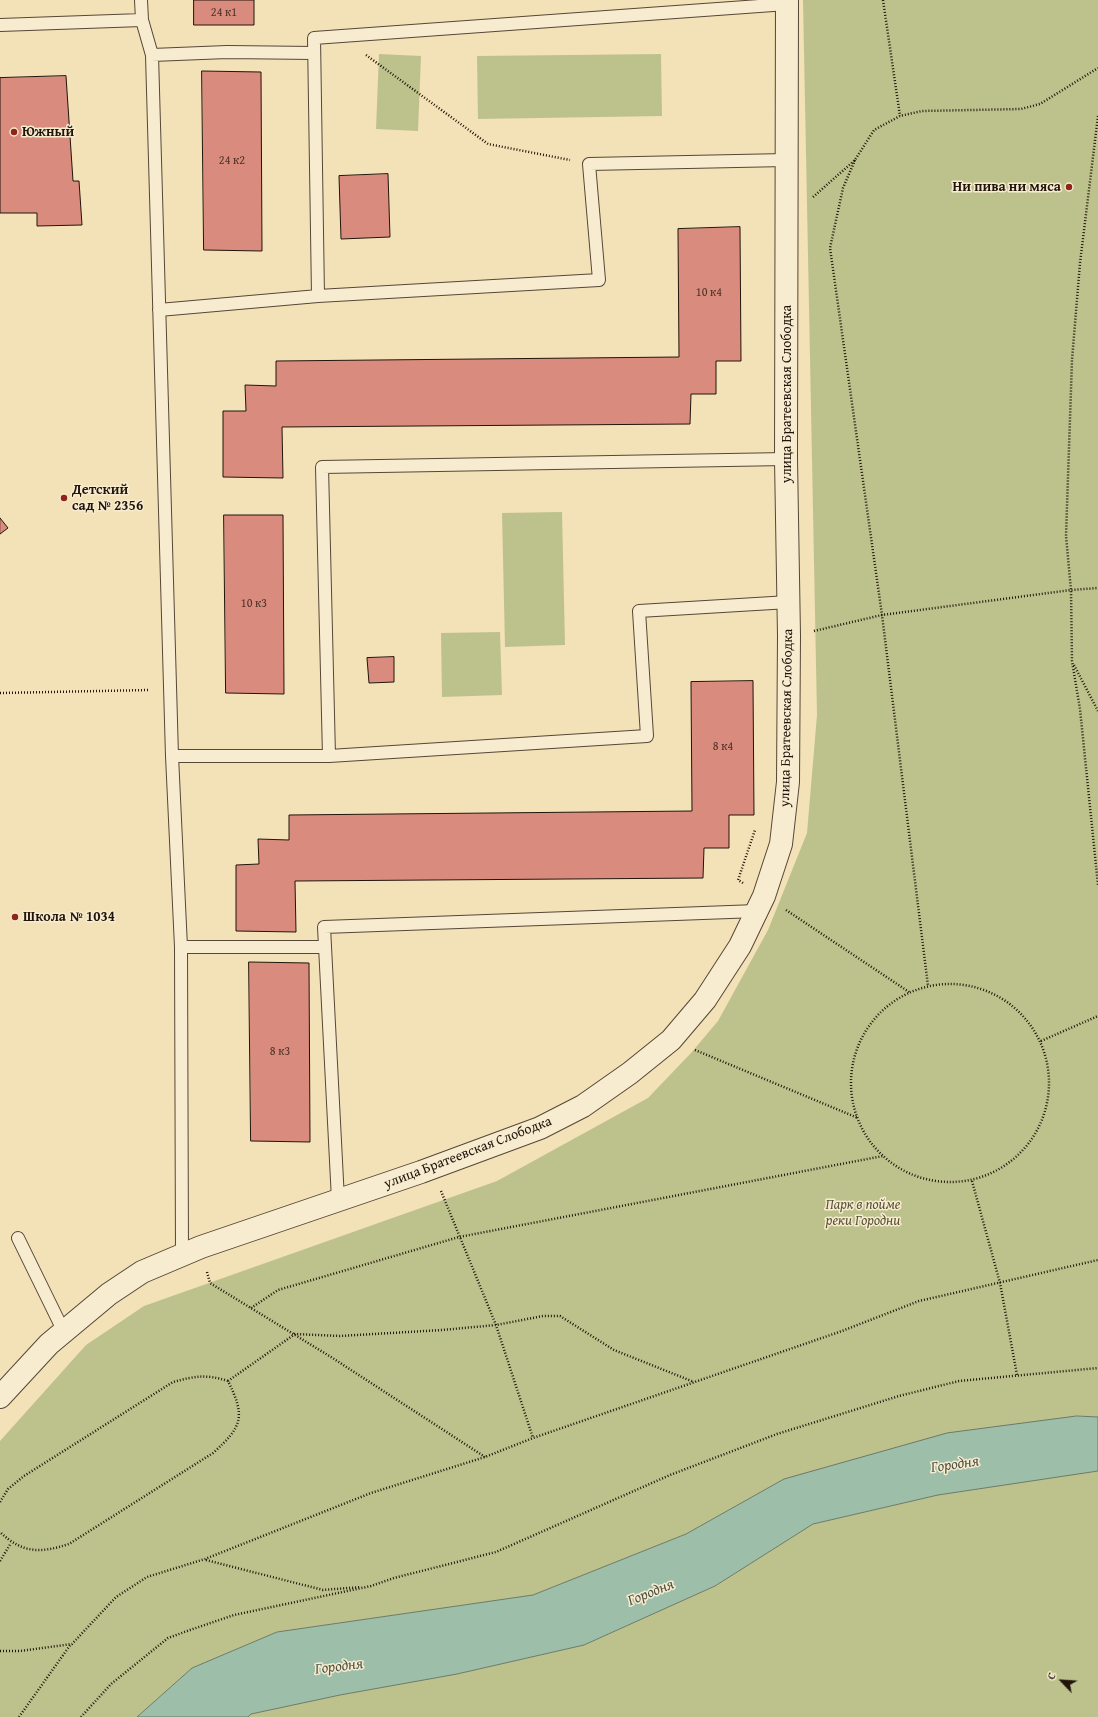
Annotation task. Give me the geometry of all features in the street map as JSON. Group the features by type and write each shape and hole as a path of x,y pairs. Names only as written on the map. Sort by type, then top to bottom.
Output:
{"street":[{"name":"улица Братеевская Слободка","path":"0,1397 49,1344 109,1294 142,1272 192,1251 432,1168 540,1128 583,1106 636,1068 671,1040 705,1000 740,946 764,896 781,844 788,782 789,636 786,459 787,2"}],"lane":[{"path":"141,0 142,20 152,55 172,756 181,947 192,1251"},
{"path":"318,296 314,38 787,2"},
{"path":"0,25 142,20"},
{"path":"152,55 228,52 314,53"},
{"path":"159,310 318,296 599,280 589,164 786,160"},
{"path":"329,756 322,467 786,459"},
{"path":"172,756 329,756 647,736 639,611 788,602"},
{"path":"338,1200 324,927 757,911"},
{"path":"181,947 325,947"},
{"path":"18,1238 64,1332"}],"path":[{"path":"884,0 900,116"},
{"path":"341,37 488,144 589,164"},
{"path":"928,986 882,615 830,248 843,188 854,160 874,130 900,116 922,111 970,109 1000,110 1040,104 1098,68"},
{"path":"1098,116 1080,263 1072,360 1066,536 1071,590 1072,660 1080,708 1098,885"},
{"path":"810,200 854,160"},
{"path":"789,636 882,615 1071,590 1098,588"},
{"path":"1072,660 1098,710"},
{"path":"0,693 170,689"},
{"path":"781,907 909,992"},
{"path":"966,984 985,990 1018,1010 1041,1041 1050,1079 1044,1118 1023,1151 1009,1164 972,1181 935,1181 916,1177 883,1156 870,1142 858,1118 851,1087 857,1048 878,1015 909,992 928,986 966,984"},
{"path":"1041,1041 1098,1016"},
{"path":"689,1048 858,1118"},
{"path":"251,1308 278,1290 460,1237 883,1156"},
{"path":"432,1168 496,1325 533,1438"},
{"path":"972,1181 1000,1283 1017,1375"},
{"path":"192,1251 210,1283 294,1334 485,1457"},
{"path":"19,1717 72,1644 116,1597 147,1577 205,1559 371,1493 485,1457 533,1438 842,1331 919,1301 1098,1260"},
{"path":"228,1381 294,1334 340,1336 442,1330 496,1325 543,1316 560,1316 614,1350 694,1382"},
{"path":"82,1717 111,1684 168,1638 234,1615 371,1586 394,1578 496,1552 670,1475 777,1434 899,1396 959,1381 1098,1368"},
{"path":"0,1502 8,1489 24,1476 173,1382 191,1377 211,1376 228,1381 237,1398 240,1421 231,1437 213,1453 69,1544 49,1550 29,1549 11,1543 0,1532"},
{"path":"0,1561 11,1543"},
{"path":"205,1559 323,1590 371,1586"},
{"path":"0,1651 20,1651 72,1644"}],"green space":[{"name":"Парк в пойме реки Городни","path":"803,0 1098,0 1098,1417 1077,1416 784,1479 686,1534 533,1595 277,1632 192,1668 137,1717 0,1717 0,1441 86,1345 144,1306 497,1181 648,1098 691,1053 718,1021 768,930 807,833 817,715"},
{"path":"379,54 421,56 418,131 376,129"},
{"path":"661,54 662,116 478,119 477,56"},
{"path":"562,512 565,645 505,647 502,513"},
{"path":"500,632 502,695 442,697 441,633"},
{"path":"1098,1471 1098,1717 248,1717 251,1714 340,1695 457,1674 584,1645 715,1586 813,1524 938,1495"}],"water":[{"name":"Городня","path":"1077,1416 1098,1417 1098,1471 938,1495 813,1524 715,1586 584,1645 457,1674 340,1695 251,1714 248,1717 137,1717 192,1668 277,1632 533,1595 686,1534 784,1479 947,1433"}],"building":[{"path":"194,0 254,0 254,25 194,25"},
{"path":"202,71 261,72 262,251 204,250"},
{"path":"66,76 73,181 79,181 82,225 37,226 37,213 0,213 0,78"},
{"path":"388,174 390,237 341,239 339,176"},
{"path":"740,227 741,361 716,361 716,394 691,394 690,424 282,427 283,478 223,477 223,411 246,411 245,385 276,386 276,361 679,357 678,229"},
{"path":"224,515 283,515 284,694 226,693"},
{"path":"0,518 8,528 0,534"},
{"path":"394,657 394,682 369,683 367,658"},
{"path":"753,681 754,815 729,815 729,848 704,848 703,878 295,881 296,932 236,931 236,865 259,864 258,839 289,840 289,815 692,811 691,682"},
{"path":"249,962 309,963 310,1142 251,1141"}],"place":[{"name":"Южный","path":"14,132"},
{"name":"Ни пива ни мяса","path":"1069,187"},
{"name":"Детский сад № 2356","path":"64,498"},
{"name":"Школа № 1034","path":"15,917"}]}
